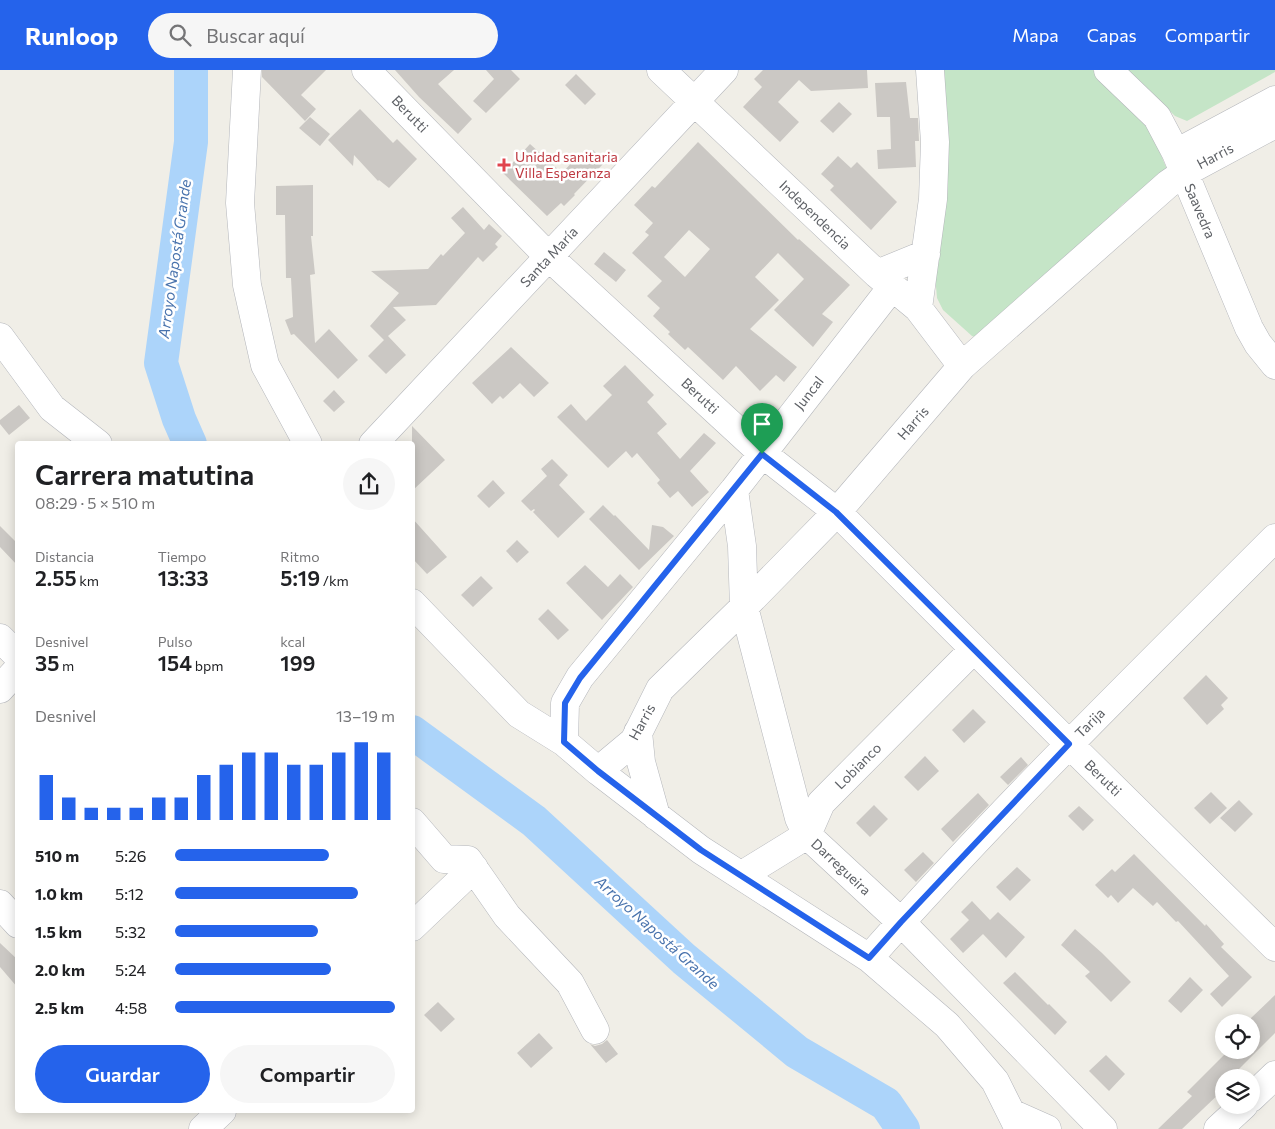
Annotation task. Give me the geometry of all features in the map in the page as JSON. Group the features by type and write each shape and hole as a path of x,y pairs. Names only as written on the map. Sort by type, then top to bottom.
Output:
{"street":[{"path":"247,70 240,203 247,286 265,365 306,441"},
{"name":"Berutti","path":"366,70 549,257 762,454 836,512 973,650 1275,947"},
{"name":"Independencia","path":"660,70 695,100 884,280 918,308 962,366"},
{"name":"Santa María","path":"376,441 724,70"},
{"path":"918,308 933,199 935,142 930,70"},
{"name":"Saavedra","path":"1108,70 1157,117 1180,163 1249,328 1258,344 1275,365"},
{"name":"Harris","path":"598,771 634,741 660,689 744,607 836,512 962,366 1168,184 1180,163 1275,100"},
{"name":"Harris","path":"1180,163 1275,124"},
{"path":"884,280 926,254"},
{"name":"Juncal","path":"564,742 565,703 580,678 762,454 884,280"},
{"path":"0,337 52,408 94,441"},
{"name":"Darregueira","path":"734,490 742,546 744,607 799,818 807,835 901,922 1103,1129"},
{"name":"Tarija","path":"869,958 1069,744 1275,538"},
{"path":"415,606 519,714 564,742 598,771 701,850 869,958 946,1025 995,1082 1015,1121 1047,1129"},
{"path":"0,638 15,653"},
{"name":"Lobianco","path":"807,835 821,803 973,650"},
{"path":"0,689 15,672"},
{"path":"638,732 641,762 656,816"},
{"path":"415,825 444,858 468,860 508,916 570,984 595,1030"},
{"path":"742,875 807,835"},
{"path":"415,924 474,868"},
{"path":"0,904 15,921"},
{"path":"1260,1089 1275,1075"},
{"path":"203,1129 220,1113"},
{"path":"1218,1129 1234,1114"}],"green space":[{"path":"942,70 1093,70 1142,119 1152,134 1169,174 1145,187 1123,204 992,335 978,338 972,336 943,310 937,298 935,275"},
{"path":"1128,70 1275,70 1275,72 1187,121 1175,116"}],"building":[{"path":"262,70 326,70 301,95 316,109 305,121 262,77"},
{"path":"395,70 454,70 438,84 472,119 458,134 419,97"},
{"path":"486,70 511,70 520,79 486,113 473,101 494,79"},
{"path":"763,70 867,70 868,88 811,91 799,80 778,102 799,122 780,142 743,107 762,87 754,79"},
{"path":"576,74 596,94 585,105 565,85"},
{"path":"906,82 910,118 918,118 919,141 915,141 916,167 878,169 877,150 891,149 890,117 877,117 875,83"},
{"path":"839,102 852,114 833,133 820,121"},
{"path":"360,109 393,143 397,139 417,159 389,188 378,181 354,155 353,166 328,140"},
{"path":"310,117 330,134 320,146 299,128"},
{"path":"698,142 798,240 850,285 822,314 833,322 813,347 774,310 804,279 778,253 755,277 779,300 750,329 797,367 784,382 776,375 760,391 736,366 723,380 688,347 685,350 653,316 660,308 647,296 662,281 632,253 649,235 645,232 653,223 634,205 652,186 655,188","holes":["689,230 710,249 685,277 664,257"]},
{"path":"530,144 562,173 578,156 582,160 593,150 605,162 564,206 561,203 547,216 503,173"},
{"path":"838,156 851,168 857,162 897,202 871,230 830,190 834,186 821,174"},
{"path":"313,185 313,236 311,236 315,274 310,275 315,343 329,329 358,360 338,379 294,334 291,335 285,320 293,317 291,278 286,278 285,215 276,215 276,186"},
{"path":"463,207 484,230 489,224 502,236 495,244 498,247 483,262 478,257 436,305 393,307 406,320 388,336 406,355 386,374 368,356 384,340 370,326 399,293 371,271 428,269 441,254 443,256 465,233 451,218"},
{"path":"604,252 626,270 616,282 594,264"},
{"path":"511,347 549,383 534,397 520,383 503,399 500,396 492,404 472,383"},
{"path":"625,365 654,395 647,402 667,424 657,433 680,459 704,433 716,443 690,471 709,492 692,507 678,491 670,498 657,483 660,480 637,453 632,458 626,451 608,468 557,417 571,404 586,421 612,395 603,386"},
{"path":"334,390 345,402 334,412 323,401"},
{"path":"19,405 30,418 9,435 0,424 0,420"},
{"path":"412,426 445,460 415,488 415,441 412,441"},
{"path":"552,459 568,475 559,485 585,512 558,538 533,512 534,509 531,511 521,501 547,476 541,469"},
{"path":"493,480 505,493 489,508 477,496"},
{"path":"603,505 649,550 652,525 663,527 674,536 639,570 589,519"},
{"path":"415,521 447,557 427,574 415,561"},
{"path":"0,526 15,541 15,563 0,547"},
{"path":"517,540 529,552 517,563 506,551"},
{"path":"585,565 608,587 620,574 633,587 602,620 566,583"},
{"path":"481,576 493,588 473,607 461,595"},
{"path":"548,609 569,630 558,640 538,619"},
{"path":"1206,675 1228,698 1221,705 1224,709 1207,725 1183,698"},
{"path":"973,709 986,722 964,743 952,730"},
{"path":"925,756 939,771 918,791 904,777"},
{"path":"1021,757 1028,765 1008,785 1000,777"},
{"path":"1211,792 1227,808 1210,824 1194,808"},
{"path":"978,793 989,805 953,842 941,829"},
{"path":"1239,800 1253,814 1235,832 1220,818"},
{"path":"874,805 888,819 870,837 856,823"},
{"path":"1079,806 1094,820 1083,831 1068,816"},
{"path":"923,852 934,863 916,882 904,870"},
{"path":"1134,854 1205,926 1206,924 1224,944 1221,947 1252,977 1222,1007 1210,994 1229,976 1178,921 1176,922 1157,902 1153,906 1133,888 1118,903 1111,895 1108,898 1095,885 1112,869 1115,872"},
{"path":"1017,867 1031,880 1010,901 996,887"},
{"path":"972,901 990,920 998,912 1025,937 1006,958 983,934 963,953 950,939 969,920 961,912"},
{"path":"1075,929 1131,982 1111,1002 1085,976 1090,972 1061,945"},
{"path":"0,943 15,957 15,984 0,967"},
{"path":"1015,972 1067,1022 1055,1035 1003,983"},
{"path":"1190,977 1203,990 1181,1013 1168,1001"},
{"path":"1275,995 1275,1033 1260,1048 1260,1014 1255,1014"},
{"path":"438,1002 455,1019 441,1032 424,1015"},
{"path":"539,1033 553,1048 531,1068 517,1053"},
{"path":"607,1040 618,1054 606,1063 590,1044 595,1046"},
{"path":"1106,1055 1125,1074 1109,1091 1089,1071"},
{"path":"1220,1059 1249,1059 1239,1069 1215,1069 1215,1098 1182,1129 1158,1129 1192,1096 1187,1092"}],"waterway":[{"name":"Arroyo Napostá Grande","path":"189,441 179,419 161,363 191,142 191,70"},
{"name":"Arroyo Napostá Grande","path":"415,734 534,821 684,959 797,1052 886,1104 903,1129"}],"place":[{"name":"Unidad sanitaria Villa Esperanza","path":"504,165"}],"route":[{"path":"762,454 836,512 1069,744 869,958 701,850 598,771 564,742 565,703 580,678 762,454"}]}
